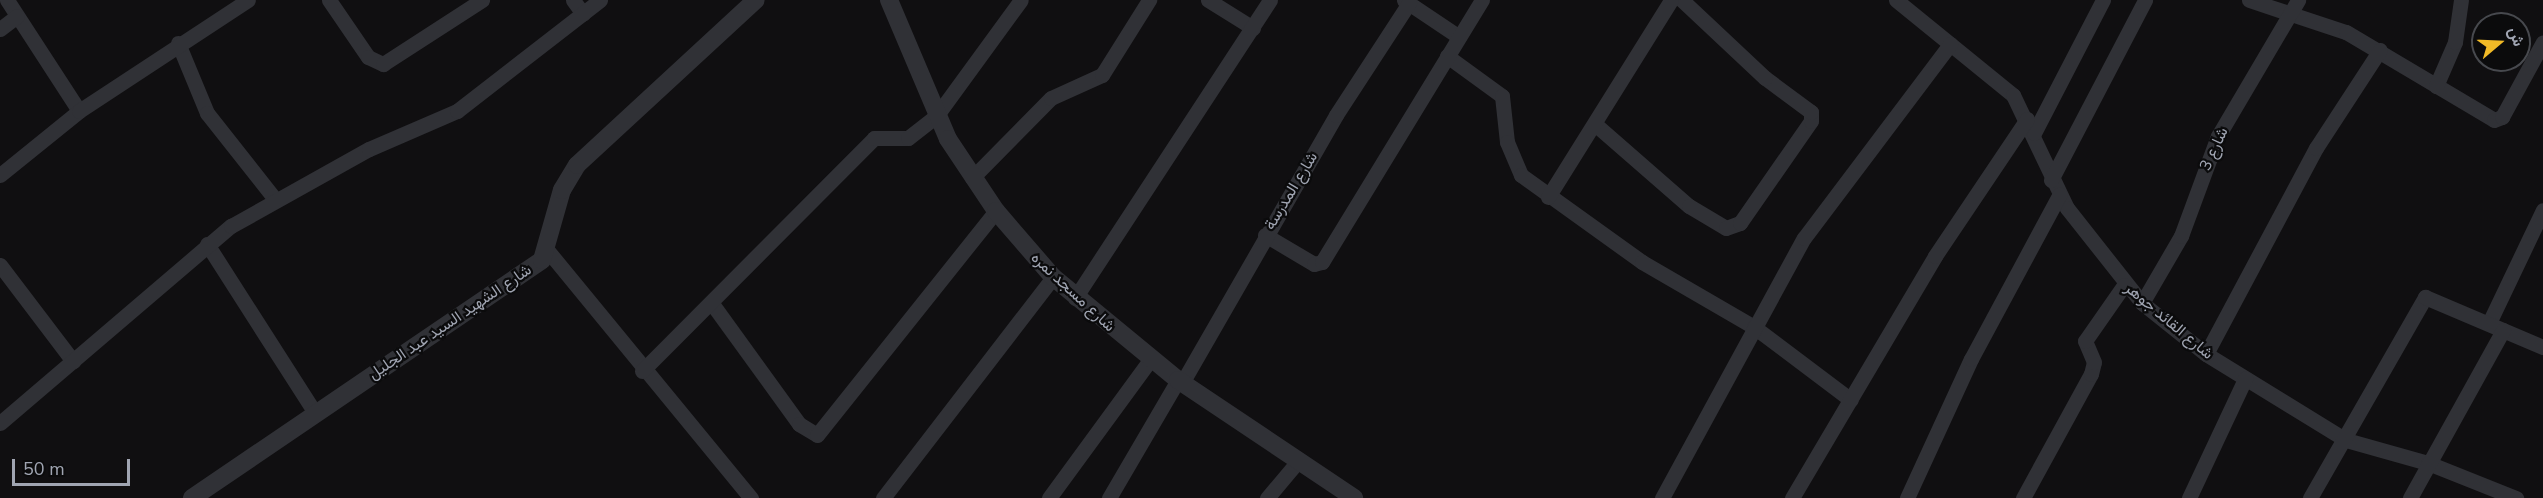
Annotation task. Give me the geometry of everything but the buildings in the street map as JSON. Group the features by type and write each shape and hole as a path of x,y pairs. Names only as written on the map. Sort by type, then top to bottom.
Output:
{"street":[{"path":"7,0 79,111"},
{"path":"0,175 79,111 178,43 248,0"},
{"path":"329,0 369,57 383,64 482,0"},
{"path":"573,0 583,14"},
{"path":"0,423 207,244 275,199 369,149 457,111 600,0"},
{"path":"751,498 642,371 548,251 562,190 577,165 756,0"},
{"name":"شارع مسجد نمره","path":"889,0 937,115 972,178 996,211 1053,278 1150,360 1351,497"},
{"path":"642,371 713,305 874,138 908,138 937,115 1021,0"},
{"path":"972,178 1051,98 1102,75 1149,0"},
{"path":"1208,0 1253,28"},
{"path":"1075,298 1270,0"},
{"path":"1265,235 1308,261 1323,262 1482,0"},
{"path":"1548,197 1596,125 1671,0"},
{"path":"1596,125 1689,206 1726,228 1740,223 1811,121 1811,112 1765,78 1682,0"},
{"name":"شارع القائد جوهر","path":"1896,0 2003,85 2027,119 2051,180 2124,285 2142,303 2206,354 2346,440 2428,463 2487,492 2516,498"},
{"path":"2034,133 2103,0"},
{"path":"2051,180 2145,0"},
{"path":"2249,0 2288,16 2322,22 2380,50 2436,86 2498,119 2543,42"},
{"name":"شارع 3","path":"2142,303 2181,236 2218,136 2298,0"},
{"path":"2436,86 2455,42 2461,0"},
{"path":"1406,2 1459,37"},
{"name":"شارع المدرسة","path":"1109,498 1406,2"},
{"path":"0,29 17,16"},
{"path":"178,43 207,112 275,199"},
{"path":"1662,498 1754,327 1844,179 1950,44"},
{"path":"2206,354 2316,148 2380,50"},
{"path":"1447,56 1502,96 1514,164 1548,197 1642,262 1754,327 1851,400"},
{"path":"1792,498 1935,256 2027,119"},
{"path":"1907,498 1971,359 2060,194"},
{"path":"2489,323 2543,210"},
{"path":"713,305 799,424 817,435 996,211"},
{"path":"207,244 315,413"},
{"name":"شارع الشهيد السيد عبد الجليل","path":"192,498 533,267 548,251"},
{"path":"0,265 73,361"},
{"path":"883,498 1053,278"},
{"path":"2023,498 2091,374 2094,362 2085,340 2124,285"},
{"path":"2310,498 2346,440 2425,297 2543,347"},
{"path":"2410,498 2504,330"},
{"path":"1049,498 1150,360"},
{"path":"2189,498 2245,379"},
{"path":"1267,498 1299,460"}]}
